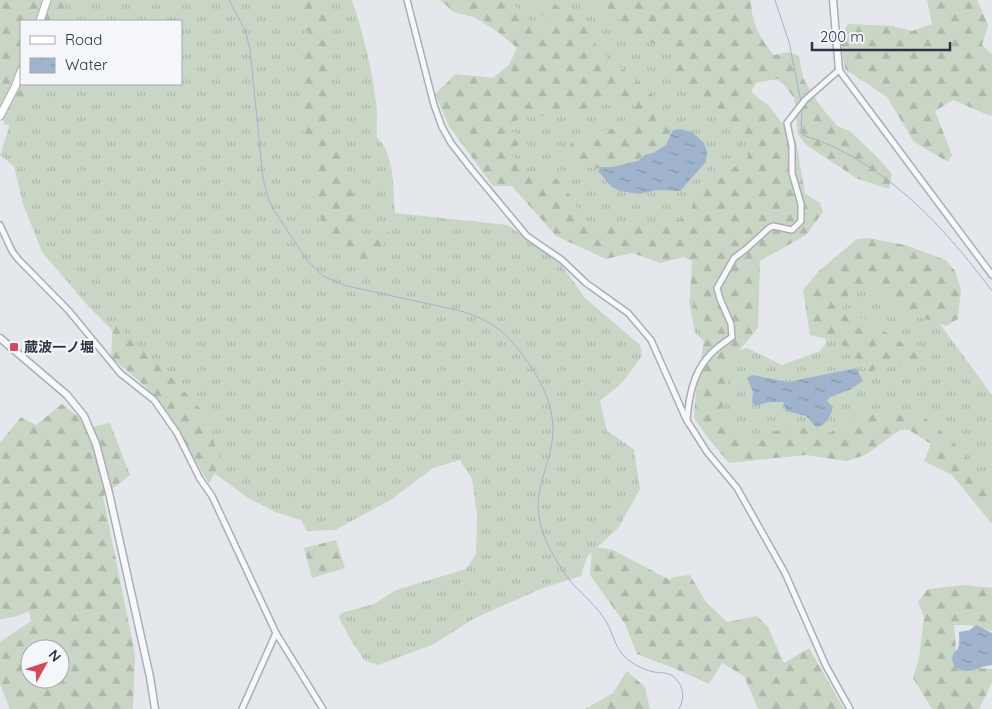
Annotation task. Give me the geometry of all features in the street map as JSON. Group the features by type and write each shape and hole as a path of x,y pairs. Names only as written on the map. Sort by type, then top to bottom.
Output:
{"main road":[{"path":"40,20 48,0"},
{"path":"0,116 20,74"}],"street":[{"path":"407,0 434,105 442,127 451,143 527,236 562,260 586,282 628,313 643,328 651,340 686,419 707,452 737,488 785,573 826,666 850,709"},
{"path":"833,0 839,70 992,275"},
{"path":"686,419 690,393 702,366 708,356 732,337 731,324 717,288 720,280 734,258 769,228 773,226 792,230 801,222 802,211 792,173 792,146 787,123 805,100 839,70"},
{"path":"0,225 12,251 18,259 69,311 120,373 154,400 177,432 195,470 214,502 276,633 323,709"},
{"path":"0,338 62,390 84,416 96,444 109,493 150,677 154,709"},
{"path":"242,709 276,633"}],"green space":[{"path":"0,0 61,0 64,8 59,20 20,20 20,85 38,85 13,126 4,124 0,105"},
{"path":"55,0 352,0 372,77 377,107 377,138 383,145 390,162 395,213 508,225 560,263 585,298 640,345 642,356 622,383 600,401 607,431 634,449 640,489 619,527 587,557 581,576 543,588 475,618 432,645 378,665 365,661 339,618 341,613 374,604 396,590 466,569 476,554 477,515 472,479 460,460 433,468 392,499 335,530 307,531 301,520 275,512 248,498 213,472 128,346 89,307 42,252 23,204 14,166 0,155 17,103 26,85 182,85 182,20 49,20"},
{"path":"300,0 329,0 331,47 329,63 333,129 342,162 353,187 356,236 390,232 370,271 352,266 321,219 312,178 315,161 304,137 296,91 301,59 313,39 298,16 296,9"},
{"path":"440,0 620,0 669,27 745,130 768,225 712,348 695,333 689,301 698,268 689,254 596,250 481,135 541,107 515,43 474,17 453,12"},
{"path":"442,0 510,0 529,20 549,23 530,0 552,0 558,7 585,21 596,46 663,105 670,135 666,145 653,153 645,155 638,161 612,167 594,169 565,155 574,138 639,122 631,98 617,95 585,109 556,116 523,116 506,127 522,139 520,144 509,152 527,172 547,172 563,184 585,222 636,222 681,220 691,210 695,197 748,157 745,137 699,98 671,71 672,52 668,45 639,41 628,26 589,0 751,0 755,23 769,49 774,55 788,52 799,56 803,78 818,103 837,126 850,131 892,174 889,189 858,179 806,145 798,134 794,98 786,87 777,79 756,83 751,92 769,106 796,141 805,194 820,203 823,212 806,235 760,261 758,328 738,352 729,374 720,415 744,435 807,427 829,433 847,422 855,414 923,416 964,454 982,476 992,500 992,524 952,475 924,461 931,444 909,430 900,430 865,455 847,461 806,455 729,463 694,418 696,390 704,340 690,293 692,261 684,257 660,263 632,253 606,259 556,236 512,186 493,186 449,126 435,94 456,74 493,78 509,65 517,48 479,16 449,8"},
{"path":"927,0 977,0 988,25 982,45 992,54 992,115 990,116 953,100 935,111 952,155 948,162 914,142 887,97 845,69 840,39 848,24 893,26 912,31 932,24"},
{"path":"868,238 905,245 946,260 955,271 961,289 958,319 946,326 904,310 881,293 870,288 851,289 840,314 866,319 908,347 919,349 930,358 869,372 839,342 810,335 803,290 819,271 857,239"},
{"path":"859,285 882,290 937,320 992,395 992,517 918,425 846,435 734,441 710,421 726,354 747,348 782,365 820,351 826,343 825,324 849,288"},
{"path":"113,321 171,377 206,415 220,462 209,484 180,434 146,387 111,357"},
{"path":"62,404 91,427 110,423 130,475 103,496 135,654 133,709 10,709 0,684 0,642 31,621 29,611 14,617 0,619 0,443 21,417 36,425"},
{"path":"336,540 345,568 312,578 304,548"},
{"path":"592,546 613,550 670,580 673,577 690,575 706,602 727,622 757,616 768,627 784,663 809,648 844,709 758,709 744,676 722,663 709,684 637,654 625,624 590,575"},
{"path":"965,585 992,588 992,631 968,625 954,625 957,663 964,667 992,669 992,683 979,709 932,709 913,678 919,658 924,617 918,602 928,589"},
{"path":"627,671 645,687 650,709 585,709 613,693"}],"water":[{"path":"680,129 692,132 704,143 707,152 706,162 680,191 656,190 639,194 620,191 612,187 598,171 601,167 612,167 638,161 645,155 653,153 666,145 673,130"},
{"path":"856,368 863,381 849,390 830,397 827,401 833,407 829,417 823,424 816,427 806,416 786,411 783,402 769,402 755,406 752,402 753,392 747,378 752,375 788,382"},
{"path":"976,625 992,633 992,665 966,671 962,670 954,665 952,659 959,646 959,632 970,630"}],"waterway":[{"path":"229,0 245,30 250,49 263,179 273,209 307,260 323,276 347,286 472,315 497,328 517,348 540,382 551,410 552,445 540,489 538,505 540,521 547,544 569,579 603,617 617,647 623,655 640,667 671,675 678,681 683,693 679,709"},
{"path":"775,0 789,42 801,102"},
{"path":"802,109 801,131 803,135 833,146 865,164 906,195 943,231 992,291"}],"place":[{"name":"蔵波一ノ堀","path":"14,347"}]}
